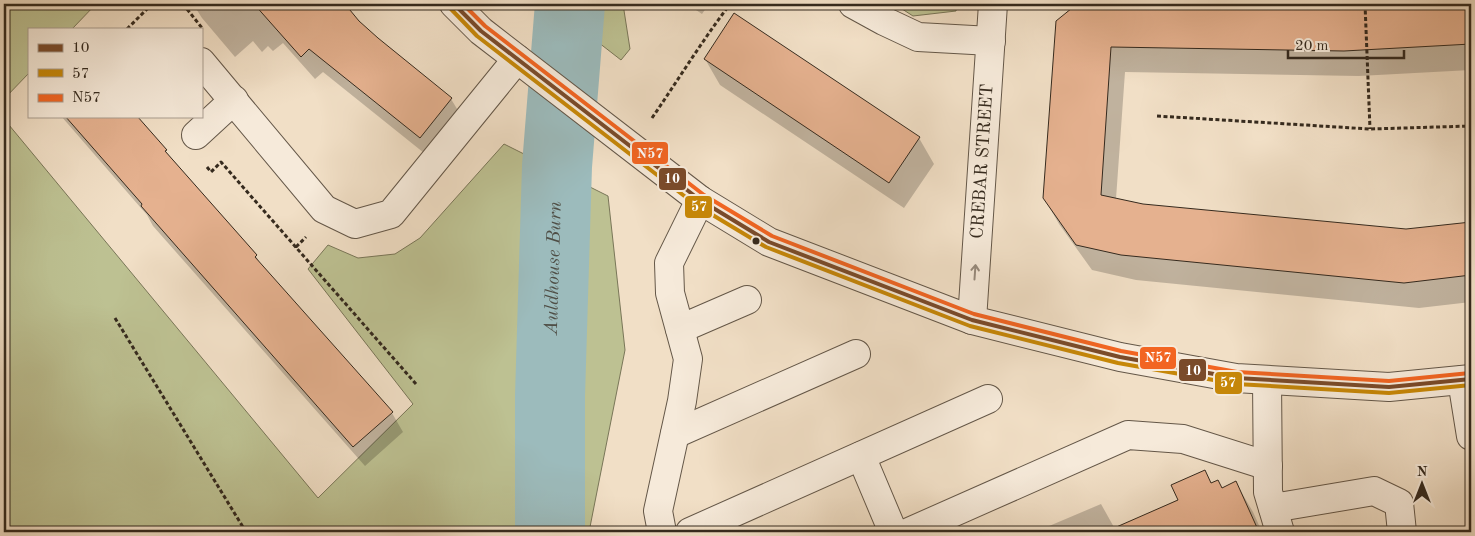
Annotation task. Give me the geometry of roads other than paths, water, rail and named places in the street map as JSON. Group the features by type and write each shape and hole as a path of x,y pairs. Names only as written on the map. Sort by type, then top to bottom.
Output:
{"street":[{"path":"454,4 481,31 700,200 769,242 972,320 1120,357 1236,378 1267,380 1389,387 1467,379 1471,436"},
{"path":"853,4 884,21 918,36 991,41"},
{"name":"CREBAR STREET","path":"972,320 993,4"},
{"path":"202,63 324,208 355,224 391,214 517,58"},
{"path":"196,135 234,100"},
{"path":"662,532 658,511 675,434 688,359 670,293 669,263 700,200"},
{"path":"680,330 747,300"},
{"path":"675,434 856,354"},
{"path":"1267,380 1268,492 1276,520 1374,490 1398,504 1402,532"},
{"path":"690,532 988,399"},
{"path":"909,532 1128,435 1183,439 1268,466"},
{"path":"861,456 893,532"}],"waterway":[{"name":"Auldhouse Burn","path":"550,532 550,396 557,166 570,4"}]}
